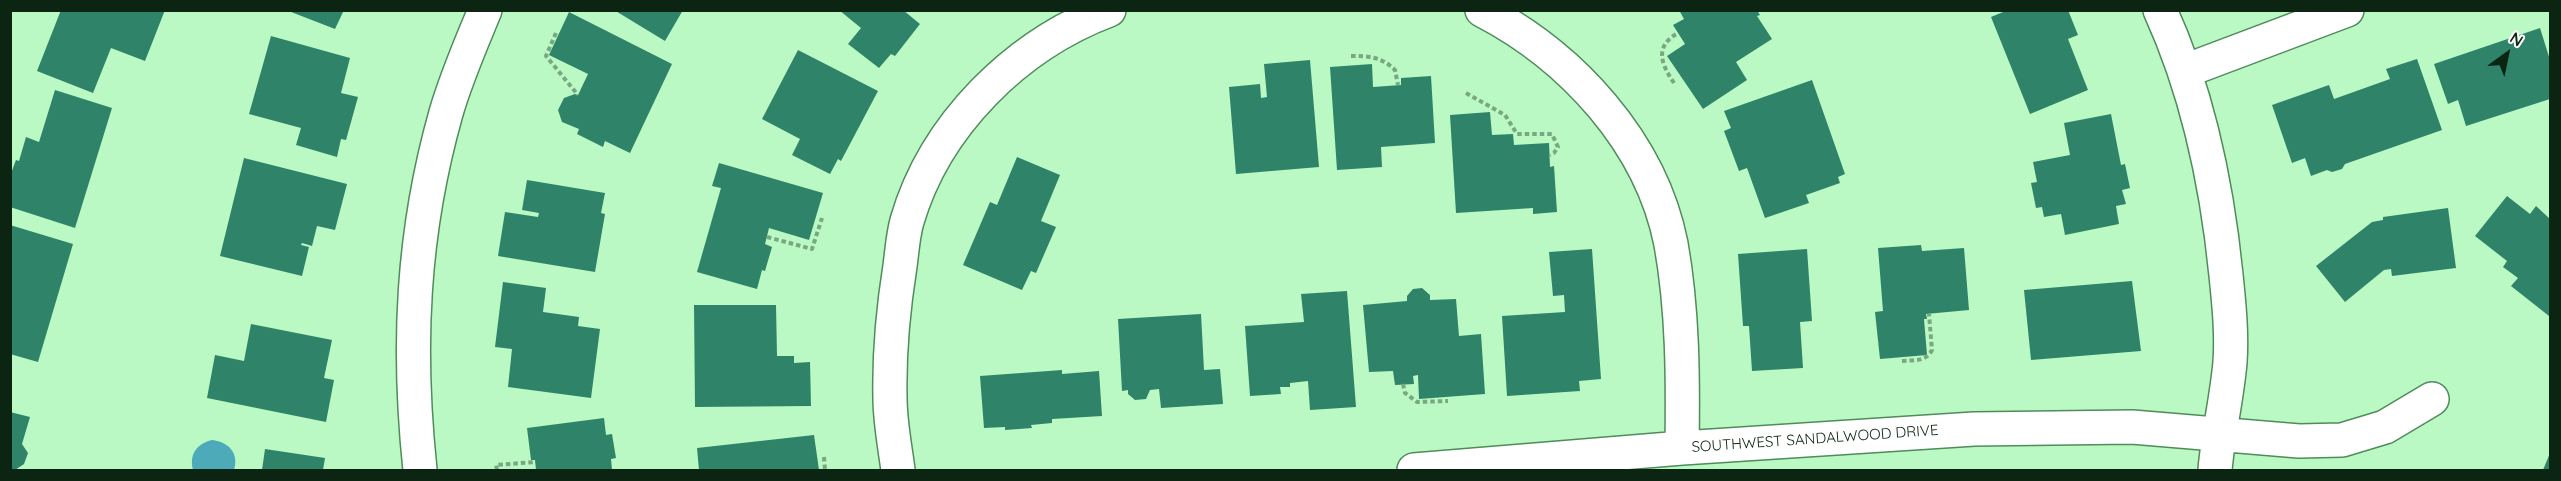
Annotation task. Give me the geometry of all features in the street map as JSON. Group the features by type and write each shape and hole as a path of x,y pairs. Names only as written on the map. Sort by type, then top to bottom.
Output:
{"street":[{"path":"420,471 414,407 412,334 417,262 430,180 446,112 485,10"},
{"path":"898,471 890,400 893,311 907,221 925,177 950,133 981,95 1016,63 1054,37 1109,10"},
{"path":"1482,10 1499,19 1547,53 1582,83 1626,139 1660,206 1671,244 1683,358 1682,448"},
{"path":"2160,10 2185,71 2216,191 2229,310 2230,362 2215,471"},
{"path":"2185,71 2347,10"},
{"name":"SOUTHWEST SANDALWOOD DRIVE","path":"1413,471 1682,448 1974,429 2132,427 2218,436 2299,441 2342,440 2385,426 2432,399"}],"path":[{"path":"556,33 546,56 578,95"},
{"path":"1674,83 1661,60 1668,41 1678,33"},
{"path":"1351,56 1370,56 1383,60 1395,70 1398,85"},
{"path":"1466,93 1505,115 1516,134 1552,134 1558,147 1550,155"},
{"path":"766,237 812,249 822,218"},
{"path":"1902,361 1925,359 1932,350 1929,314"},
{"path":"1403,384 1405,393 1417,402 1448,401"},
{"path":"824,457 825,471"},
{"path":"496,471 496,465 535,462"}],"water":[{"path":"212,440 223,443 231,449 235,458 234,470 193,470 192,460 195,451 202,444"}],"building":[{"path":"61,10 165,10 145,61 111,48 93,93 37,71"},
{"path":"286,10 344,10 335,29"},
{"path":"614,10 683,10 665,41"},
{"path":"839,10 903,10 920,24 895,56 891,54 879,68 848,44 861,28"},
{"path":"1679,10 1757,10 1760,15 1757,16 1772,39 1736,62 1747,80 1703,109 1667,56 1685,44 1673,25 1684,19"},
{"path":"2008,10 2068,10 2078,35 2068,39 2088,90 2030,114 1991,17"},
{"path":"569,12 672,64 630,153 605,141 603,147 577,134 579,129 562,122 558,110 564,98 578,95 588,74 549,55"},
{"path":"2540,28 2550,60 2550,99 2466,126 2458,100 2448,104 2434,64"},
{"path":"271,36 350,58 341,93 358,97 346,140 341,139 337,157 296,145 301,128 249,114"},
{"path":"798,50 878,91 841,161 838,159 830,174 792,155 800,139 762,119"},
{"path":"2417,59 2442,130 2345,164 2342,169 2332,172 2327,170 2311,176 2305,158 2292,163 2272,105 2329,85 2334,99 2390,79 2386,69"},
{"path":"1310,60 1319,167 1236,174 1229,87 1260,84 1261,98 1267,97 1264,64"},
{"path":"1372,64 1373,87 1401,85 1401,78 1431,76 1435,143 1381,147 1382,167 1337,170 1330,67"},
{"path":"1812,80 1845,174 1838,177 1840,183 1806,195 1809,203 1765,218 1747,168 1739,171 1724,131 1731,128 1724,111"},
{"path":"55,90 112,108 75,228 10,207 10,176 16,160 19,161 26,137 39,142"},
{"path":"1490,112 1492,135 1513,134 1514,145 1549,143 1550,167 1554,166 1557,212 1533,214 1533,208 1456,213 1450,115"},
{"path":"2111,114 2121,165 2125,164 2130,188 2122,190 2126,204 2116,206 2119,224 2065,235 2061,214 2044,217 2042,207 2036,208 2031,183 2037,182 2033,162 2070,155 2064,123"},
{"path":"1017,157 1060,175 1041,221 1056,227 1036,273 1031,271 1022,290 963,265 990,202 997,205"},
{"path":"244,158 347,184 335,230 317,226 312,246 302,243 301,245 309,247 302,276 220,256"},
{"path":"719,163 823,193 809,240 769,228 765,244 772,247 757,289 697,272 721,188 712,186"},
{"path":"527,180 605,193 601,213 605,214 595,272 498,256 505,212 538,217 539,213 522,210"},
{"path":"2507,196 2530,214 2536,206 2550,219 2549,316 2511,286 2518,278 2503,267 2507,261 2475,236"},
{"path":"2448,208 2456,268 2392,276 2391,269 2384,270 2345,302 2316,266 2372,222 2383,220 2383,217"},
{"path":"10,225 73,244 38,362 10,354"},
{"path":"1921,245 1922,251 1964,248 1969,310 1926,314 1927,319 1924,319 1927,355 1880,359 1875,312 1883,311 1878,248"},
{"path":"1592,249 1601,379 1579,381 1580,391 1507,396 1502,316 1565,312 1564,295 1553,296 1549,252"},
{"path":"1807,249 1812,321 1800,322 1803,368 1752,371 1749,326 1743,326 1738,254"},
{"path":"2132,281 2141,351 2031,360 2024,290"},
{"path":"503,282 546,288 543,312 579,317 578,326 600,329 591,398 508,387 512,349 495,347"},
{"path":"1422,288 1430,295 1430,300 1456,299 1459,336 1481,334 1485,394 1419,399 1418,375 1413,376 1414,384 1395,385 1393,371 1369,372 1363,305 1407,301 1407,296 1413,289"},
{"path":"1347,291 1356,407 1310,410 1308,381 1290,383 1290,387 1280,387 1281,394 1250,396 1245,326 1304,322 1301,294"},
{"path":"694,305 776,305 777,356 794,356 794,363 810,362 811,406 695,407"},
{"path":"1201,314 1204,370 1220,369 1223,404 1161,408 1159,389 1150,390 1146,399 1135,400 1128,394 1128,390 1122,391 1118,319"},
{"path":"251,324 332,340 324,378 334,380 326,422 207,398 215,355 244,361"},
{"path":"1062,370 1062,374 1099,371 1102,416 1052,419 1052,423 1031,425 1032,428 1005,430 1005,427 984,428 980,376"},
{"path":"10,412 30,417 22,444 28,453 24,464 15,470 10,470"},
{"path":"604,418 606,435 612,434 616,458 611,459 612,470 536,470 535,460 531,460 527,428"},
{"path":"814,435 819,470 699,470 697,448"},
{"path":"265,449 325,458 323,470 262,470"},
{"path":"2550,453 2550,470 2543,470"}]}
